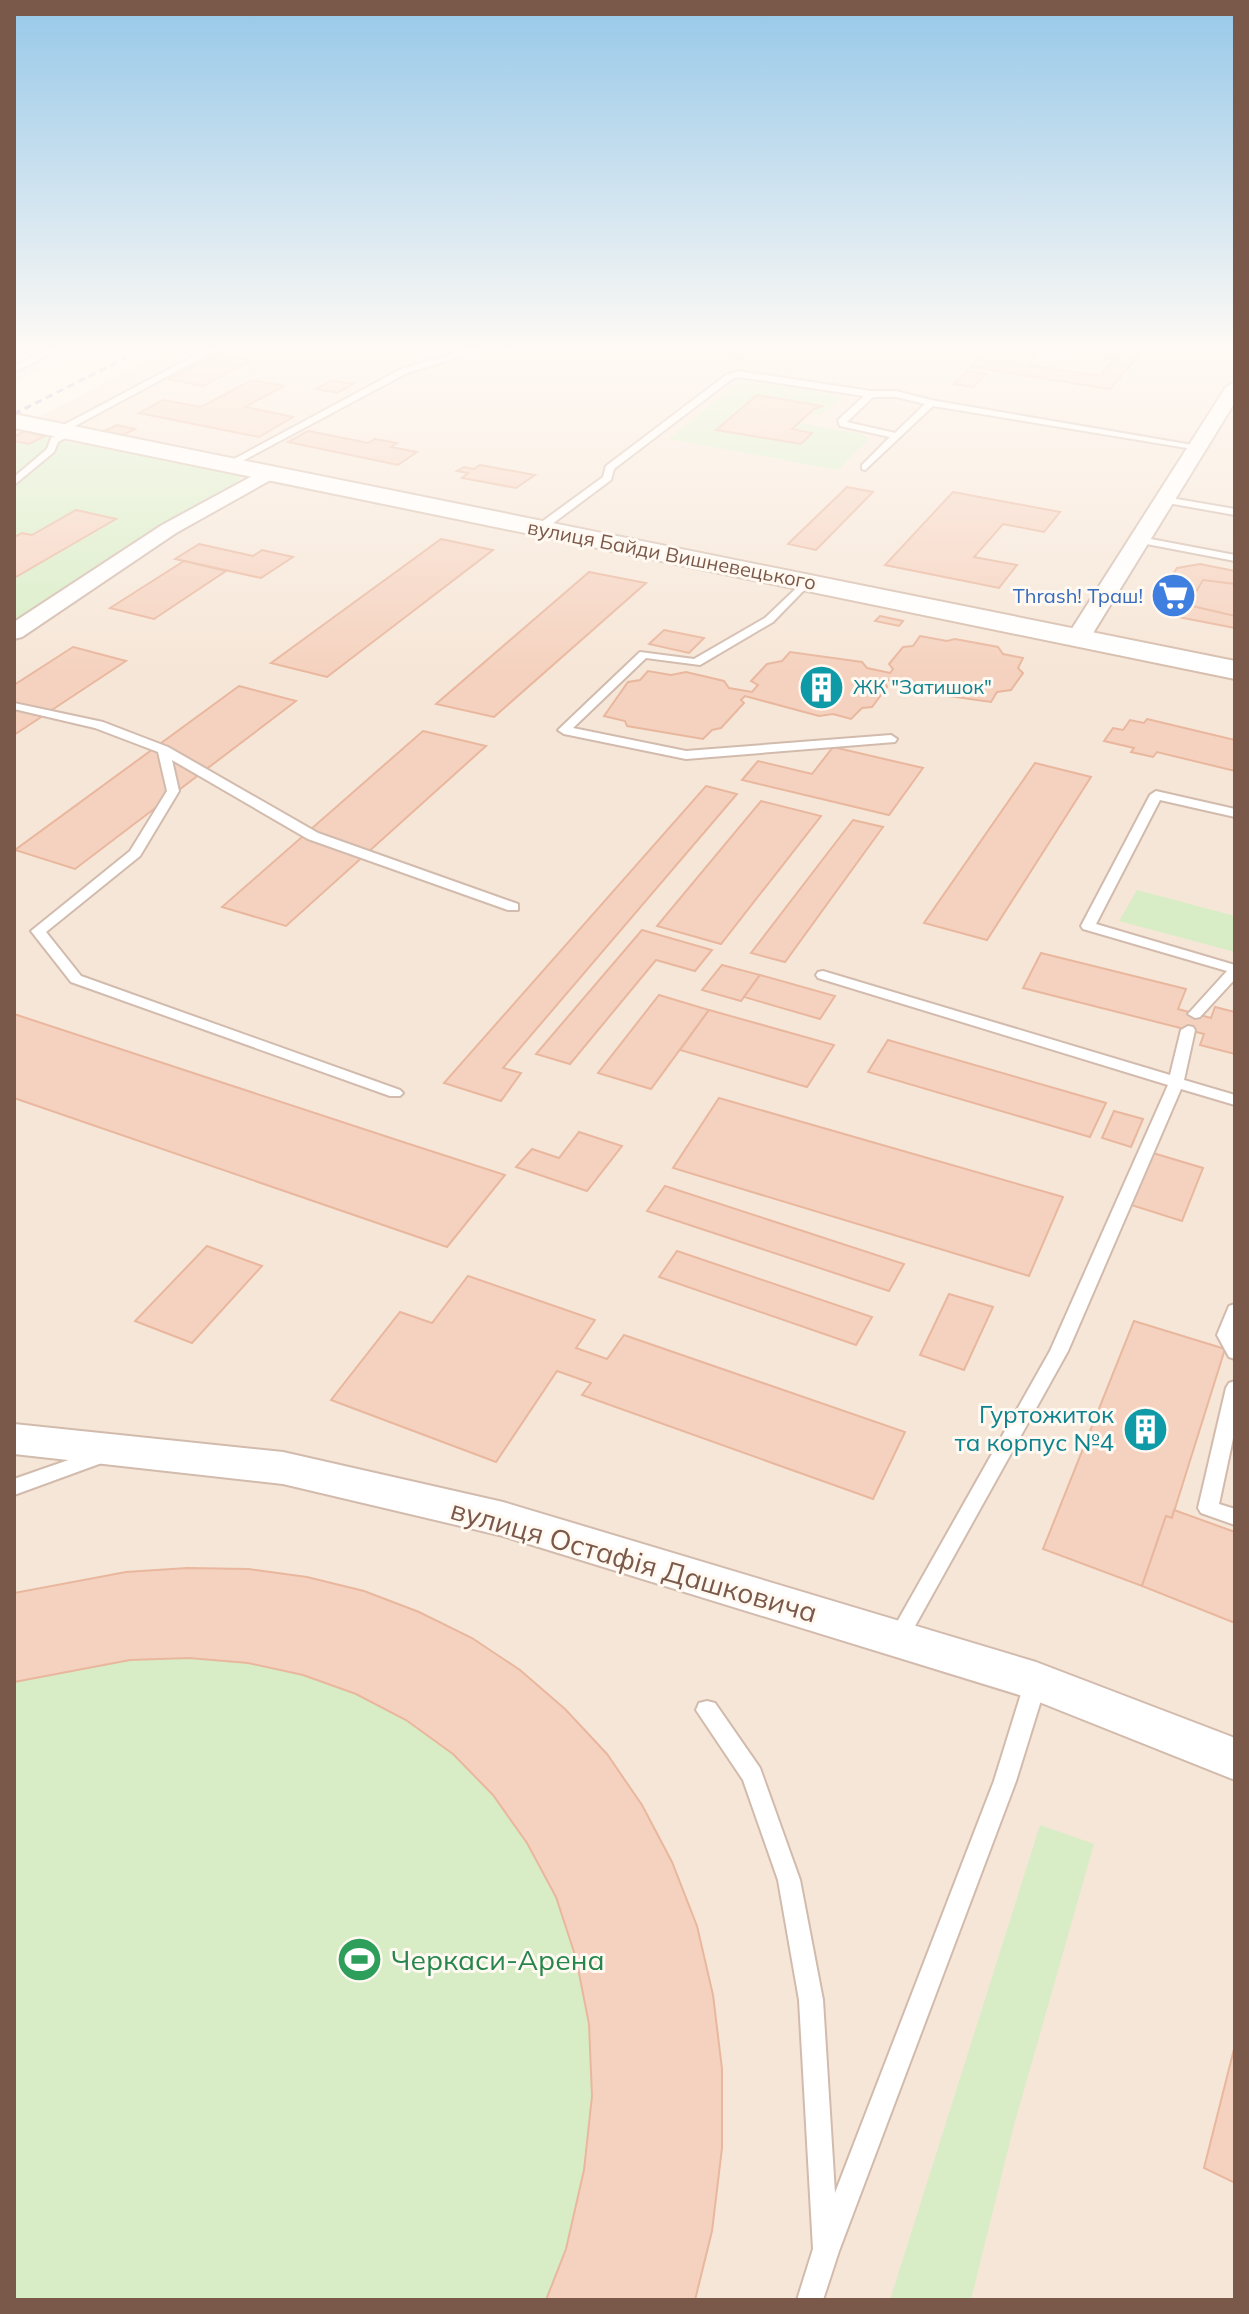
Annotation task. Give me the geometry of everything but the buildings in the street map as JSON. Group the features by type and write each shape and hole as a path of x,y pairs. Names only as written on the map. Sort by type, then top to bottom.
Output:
{"street":[{"name":"вулиця Байди Вишневецького","path":"188,457 1235,670"},
{"path":"1078,638 1193,457"},
{"path":"14,632 169,529 269,473"},
{"name":"вулиця Остафія Дашковича","path":"14,1439 283,1468 503,1519 1036,1681 1235,1759"}],"lane":[{"path":"14,482 43,457"},
{"path":"228,465 243,457"},
{"path":"540,528 608,478 609,468 624,457"},
{"path":"865,467 875,457"},
{"path":"1165,500 1235,512"},
{"path":"1140,540 1235,558"},
{"path":"806,582 769,620 696,663 644,654 564,730 686,755 891,739"},
{"path":"14,706 99,725 164,750 313,836 513,907"},
{"path":"164,750 173,791 135,853 38,931 76,979 395,1093"},
{"path":"898,1638 1059,1351 1176,1083 1192,1022 1235,970 1088,926 1156,795 1235,813"},
{"path":"823,975 1235,1100"},
{"path":"1235,1310 1226,1335 1235,1352"},
{"path":"1235,1388 1208,1508 1235,1517"},
{"path":"14,1487 118,1450"},
{"path":"810,2300 1005,1781 1036,1681"},
{"path":"707,1710 752,1775 789,1880 811,2000 826,2251"}],"shaded area":[{"path":"14,457 1235,457 1235,2300 14,2300"}],"green space":[{"path":"14,457 158,457 237,470 242,475 238,482 14,627"},
{"path":"767,457 851,457 838,470"},
{"path":"1137,890 1235,916 1235,952 1119,921"},
{"name":"Черкаси-Арена","path":"187,1568 324,1581 367,1592 443,1623 510,1664 569,1714 618,1772 658,1838 689,1909 710,1986 721,2066 721,2091 712,2229 695,2300 14,2300 14,1593 126,1572"},
{"path":"1040,1825 1094,1844 1014,2125 971,2300 890,2300"}],"place":[{"name":"Thrash! Траш!","path":"1174,596"},
{"name":"ЖК \"Затишок\"","path":"822,687"},
{"name":"Гуртожиток та корпус №4","path":"1145,1429"},
{"name":"Черкаси-Арена","path":"360,1960"}]}
